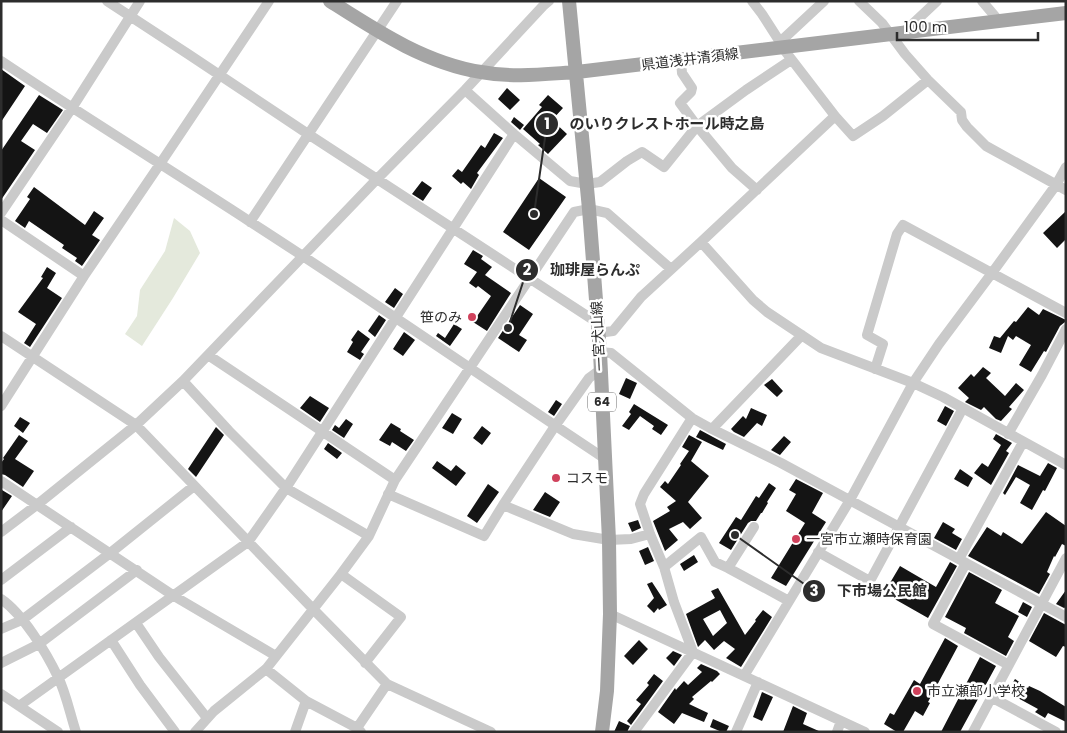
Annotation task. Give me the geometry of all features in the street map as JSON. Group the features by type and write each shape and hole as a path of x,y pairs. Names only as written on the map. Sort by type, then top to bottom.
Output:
{"main road":[{"name":"県道浅井清須線","path":"330,1 377,32 420,54 454,66 482,72 519,75 577,72 681,61 781,45 1066,13"},
{"name":"一宮犬山線","path":"569,1 587,184 600,352 610,614 607,691 602,732"}],"street":[{"path":"107,1 529,278 598,328 613,332 641,297 835,116"},
{"path":"1,213 72,108 140,1"},
{"path":"1,406 84,276 268,1"},
{"path":"250,222 397,1"},
{"path":"752,1 791,60 853,136 883,116 928,80"},
{"path":"781,45 824,1"},
{"path":"859,1 882,23 897,33 905,54 928,80 961,112 962,120 967,127 986,146 1066,190"},
{"path":"897,33 937,1"},
{"path":"982,1 999,21"},
{"path":"1,532 136,425 183,381 377,178 465,90 542,3"},
{"path":"465,90 570,181 587,184 600,182 642,152 664,167 697,126 791,60"},
{"path":"1,61 302,256 604,458"},
{"path":"681,61 682,73 692,88 691,92 680,103 732,168 757,190"},
{"path":"19,706 248,542 286,488 514,134"},
{"path":"744,676 850,500 913,383 1056,185 1066,168"},
{"path":"195,732 214,711 266,669 369,536 395,480 574,212 589,209 607,213 671,269"},
{"path":"1,220 84,276"},
{"path":"875,369 883,344 867,335 897,234 903,225 1066,313"},
{"path":"701,242 753,300 767,312 822,348 913,383 943,397 1066,465"},
{"path":"1008,434 1066,330"},
{"path":"712,429 802,335"},
{"path":"1,336 136,425 387,684 491,732"},
{"path":"600,352 612,353 692,418 781,463 1066,617"},
{"path":"208,355 395,480"},
{"path":"388,494 484,536 555,426 589,378 600,370"},
{"path":"183,381 229,431 286,488 369,536"},
{"path":"818,552 870,581 963,408"},
{"path":"692,418 644,494 640,504 693,652"},
{"path":"1008,665 934,624 963,561 1023,442"},
{"path":"1,481 174,596 276,656"},
{"path":"1,629 22,620 194,486"},
{"path":"503,505 573,534 608,540 631,539 650,534"},
{"path":"1,580 71,527"},
{"path":"728,568 754,527"},
{"path":"664,567 701,537 715,562 789,601"},
{"path":"972,732 1066,558"},
{"path":"1,663 39,644 137,570"},
{"path":"340,574 401,617 365,663"},
{"path":"1,599 9,604 22,620 39,644 58,677 76,732"},
{"path":"610,614 865,732"},
{"path":"136,623 159,657 207,718"},
{"path":"111,640 140,685 175,732"},
{"path":"634,732 693,652"},
{"path":"266,669 306,701 359,730 387,684"},
{"path":"736,732 758,682"},
{"path":"1,694 58,732"},
{"path":"991,697 1056,732"},
{"path":"295,732 306,701"},
{"path":"836,732 842,721"}],"shaded area":[{"path":"174,218 190,231 200,253 142,346 125,334 137,316 140,290 165,251"}],"building":[{"path":"1,69 25,86 1,122"},
{"path":"507,88 520,100 510,110 498,99"},
{"path":"39,95 63,110 47,133 33,124 21,141 35,150 1,200 1,151"},
{"path":"548,95 563,108 552,120 567,134 548,154 523,129 542,107 539,105"},
{"path":"514,117 524,125 520,130 511,122"},
{"path":"494,133 503,138 477,173 479,175 471,189 463,182 461,184 452,176 458,169 462,172 481,145 485,148"},
{"path":"539,178 566,197 529,250 503,232"},
{"path":"422,181 432,188 423,201 412,194"},
{"path":"34,187 85,225 94,211 104,218 92,235 100,240 82,266 75,261 77,258 62,248 64,245 29,221 25,228 15,221 30,199 27,197"},
{"path":"1066,211 1066,239 1057,248 1043,233"},
{"path":"473,250 483,256 481,259 492,267 485,275 511,293 487,331 473,322 491,296 478,286 476,288 469,283 477,272 464,264"},
{"path":"47,267 56,273 47,288 62,298 30,347 24,343 36,324 18,312 43,278 41,277"},
{"path":"395,288 403,294 394,308 385,302"},
{"path":"520,305 533,314 519,335 527,340 519,352 498,338"},
{"path":"1028,307 1039,315 1043,309 1066,320 1060,326 1046,352 1044,351 1031,372 1019,365 1031,345 1016,336 1013,340 1008,336 1001,353 989,348 994,336 1000,338"},
{"path":"379,315 386,320 375,337 368,331"},
{"path":"454,324 462,329 450,346 436,336 438,333 445,338"},
{"path":"358,330 370,339 361,352 364,354 360,360 347,352 353,342 351,340"},
{"path":"404,332 415,340 403,356 393,349"},
{"path":"983,367 991,373 986,378 1005,396 1016,383 1024,390 1009,407 1012,409 1001,421 996,419 984,407 981,410 965,402 969,398 958,388 971,374 974,377"},
{"path":"626,378 637,383 630,399 619,394"},
{"path":"772,379 783,391 777,397 764,385"},
{"path":"310,396 329,408 320,422 300,408"},
{"path":"556,400 562,404 554,416 548,412"},
{"path":"634,404 668,425 661,435 652,429 654,426 640,416 629,430 622,426 631,414 629,412"},
{"path":"945,406 954,411 946,426 937,421"},
{"path":"751,408 767,415 762,426 757,423 744,437 731,429 743,416 746,419"},
{"path":"452,413 462,419 453,434 442,428"},
{"path":"20,417 30,423 23,433 14,426"},
{"path":"346,419 353,424 344,438 332,430 335,425 339,428"},
{"path":"391,423 414,440 406,451 392,442 390,446 379,440"},
{"path":"482,426 491,433 482,445 473,438"},
{"path":"216,427 224,435 196,477 188,469"},
{"path":"700,430 726,444 723,450 696,437"},
{"path":"996,434 1012,443 1006,451 1009,453 991,485 974,473 982,463 988,467 1001,445 993,439"},
{"path":"19,435 28,441 15,459 34,471 23,487 1,474 3,458"},
{"path":"689,435 702,442 691,461 709,476 688,502 702,518 690,529 683,522 669,529 678,540 665,551 653,521 670,511 667,507 676,501 660,487 665,481 668,484 689,451 682,447"},
{"path":"784,436 791,442 780,455 771,450"},
{"path":"328,443 342,453 337,459 324,449"},
{"path":"437,461 451,471 456,465 466,473 456,486 432,468"},
{"path":"1048,463 1057,468 1032,510 1020,503 1030,485 1016,477 1005,495 1003,493 1018,465 1040,476"},
{"path":"960,469 973,478 968,487 954,479"},
{"path":"796,479 823,493 812,513 826,522 786,586 771,578 805,523 786,511 796,494 789,490"},
{"path":"769,483 776,488 756,521 748,523 731,550 719,543 736,517 741,520 756,496 759,498"},
{"path":"488,484 499,492 477,523 467,516"},
{"path":"2,490 12,496 1,512 1,492"},
{"path":"545,492 560,502 550,517 533,510"},
{"path":"1046,512 1066,526 1066,546 1062,544 1054,556 1047,572 1050,574 1039,594 968,556 987,527 1001,536 1003,532 1022,544"},
{"path":"638,520 641,528 632,532 628,523"},
{"path":"943,522 955,529 952,533 962,539 956,550 934,538"},
{"path":"648,547 654,561 645,565 639,551"},
{"path":"694,555 698,562 684,571 680,564"},
{"path":"950,562 957,566 928,618 884,593 900,566 936,587"},
{"path":"969,572 1002,590 995,603 1019,616 1008,637 1014,641 1006,656 964,633 966,628 945,617"},
{"path":"652,582 667,605 659,610 658,608 654,613 647,606 654,598 647,584"},
{"path":"718,588 745,635 763,610 772,617 741,667 726,658 735,649 724,641 714,650 705,640 698,647 686,614 715,598 711,591","holes":["720,610 727,623 713,636 703,619"]},
{"path":"1066,590 1066,607 1064,608 1056,604"},
{"path":"1023,602 1032,607 1027,617 1018,612"},
{"path":"1044,613 1066,625 1066,647 1063,646 1056,657 1029,641"},
{"path":"945,638 958,646 928,702 930,703 923,716 915,711 903,732 897,732 884,724 890,713 894,715 914,680 920,684"},
{"path":"639,640 648,649 633,665 624,656"},
{"path":"673,651 682,655 674,666 666,658"},
{"path":"980,657 996,666 960,732 941,732"},
{"path":"701,664 720,674 692,697 694,699 689,704 708,713 704,722 682,713 674,724 658,712 675,688 676,690 684,681 688,685 702,672 697,668"},
{"path":"654,674 663,681 631,725 627,721 641,704 636,700 649,685 647,683"},
{"path":"1015,679 1028,688 1029,686 1040,691 1066,707 1066,722 1048,713 1045,718 1035,712 1038,709 1007,692"},
{"path":"762,692 773,697 762,721 753,717"},
{"path":"793,706 807,713 803,724 821,732 783,732"},
{"path":"713,719 729,726 726,732 710,727"},
{"path":"619,721 630,726 627,732 614,732"}],"place":[{"name":"のいりクレストホール時之島","path":"534,214"},
{"name":"笹のみ","path":"472,317"},
{"name":"珈琲屋らんぷ","path":"508,328"},
{"name":"コスモ","path":"556,478"},
{"name":"下市場公民館","path":"735,535"},
{"name":"一宮市立瀬時保育園","path":"796,539"},
{"name":"市立瀬部小学校","path":"917,691"}]}
